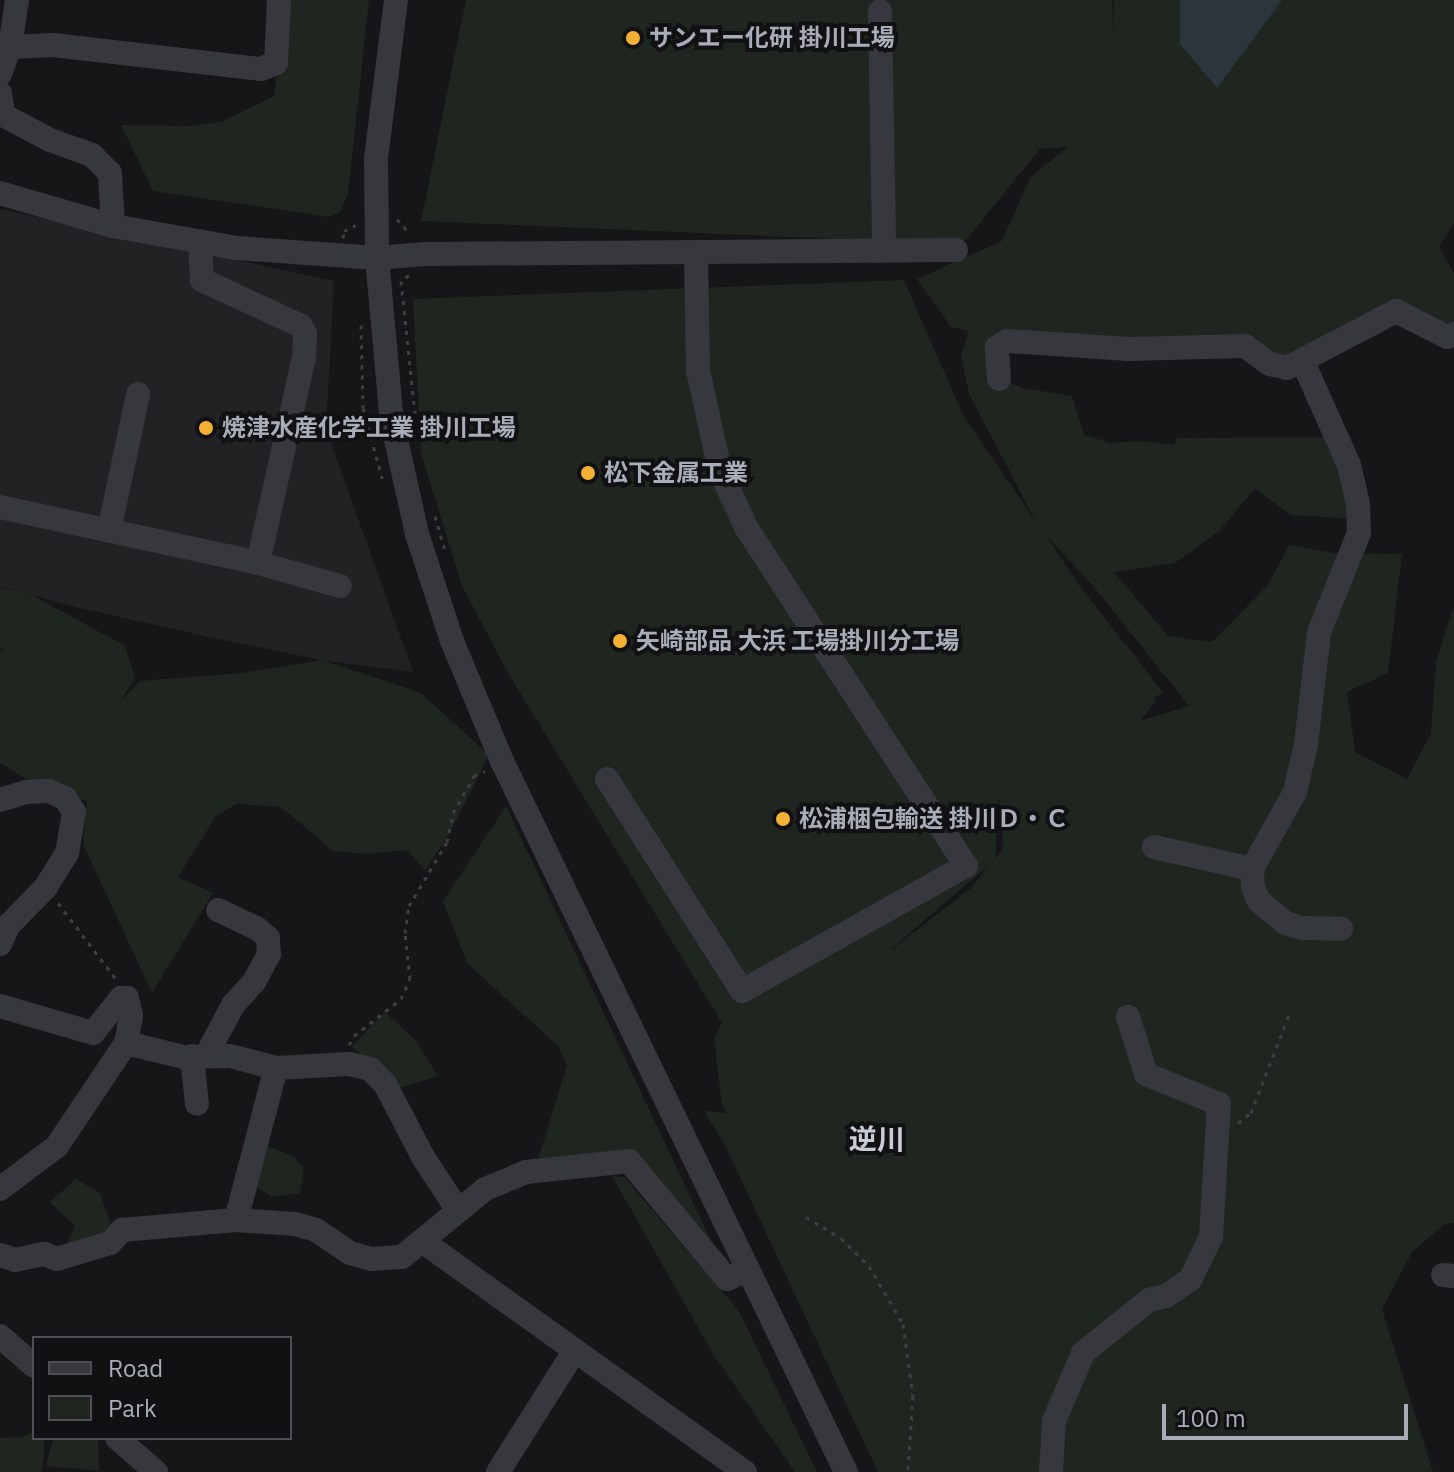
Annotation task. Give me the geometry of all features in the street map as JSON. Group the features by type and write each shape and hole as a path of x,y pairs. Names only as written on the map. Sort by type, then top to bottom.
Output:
{"street":[{"path":"0,74 10,47 17,0"},
{"path":"10,47 53,45 261,69 276,63 279,0"},
{"path":"396,0 376,158 377,258 392,422 417,534 452,641 502,761 846,1472"},
{"path":"880,11 884,241 880,251"},
{"path":"0,93 3,115 50,140 92,155 110,173 113,226"},
{"path":"0,193 113,226 200,242 237,248 377,258 425,254 956,250"},
{"path":"200,242 202,280 301,326 305,334 304,357 258,563"},
{"path":"607,779 742,991 966,866 746,527 720,471 698,370 696,253"},
{"path":"999,379 997,347 1007,341 1129,349 1245,346 1270,364 1294,364 1396,311 1447,337 1454,334"},
{"path":"1294,364 1349,465 1358,503 1359,533 1319,632 1306,744 1295,792 1281,822 1252,869 1259,901 1274,916 1295,927 1341,929"},
{"path":"109,531 138,394"},
{"path":"0,507 258,563 340,586"},
{"path":"0,800 27,792 49,791 65,798 74,812 67,853 46,887 8,926 0,944"},
{"path":"1154,847 1252,869"},
{"path":"197,1104 199,1056 233,1005 254,982 269,954 268,938 258,929 218,910"},
{"path":"0,1006 93,1033 121,998 127,998 131,1016 126,1043 57,1146 0,1189"},
{"path":"1051,1472 1054,1421 1083,1353 1149,1300 1166,1296 1190,1280 1202,1261 1211,1237 1219,1104 1146,1074 1128,1017"},
{"path":"126,1043 199,1056 230,1056 276,1068 340,1065 370,1069 385,1084 423,1157 457,1209"},
{"path":"236,1220 276,1068"},
{"path":"1,1257 15,1260 44,1254 57,1259 110,1243 122,1230 236,1220 295,1224 316,1230 350,1253 371,1259 402,1257 485,1189 526,1172 629,1161 727,1279 748,1269"},
{"path":"422,1241 745,1472"},
{"path":"0,1336 32,1364"},
{"path":"498,1472 574,1352"},
{"path":"119,1440 156,1472"}],"path":[{"path":"395,216 410,234"},
{"path":"418,448 401,281 424,265 425,254"},
{"path":"433,508 446,553"},
{"path":"340,1065 354,1036 401,999 410,979 405,933 409,906 447,842 453,813 474,776 502,761"},
{"path":"46,887 114,974 121,998"},
{"path":"1217,1141 1251,1113 1289,1015"},
{"path":"806,1217 841,1238 869,1266 903,1324 913,1396 908,1472"}],"shaded area":[{"path":"1180,0 1282,0 1217,88 1180,44"},
{"path":"0,209 334,281 326,429 413,672 326,661 213,638 71,606 0,586"}],"green space":[{"path":"285,0 369,0 348,194 340,212 330,217 153,191 121,125 188,126 221,122 274,96"},
{"path":"466,0 1112,0 1114,39 1114,0 1454,0 1454,223 1439,247 1454,274 1454,334 1396,311 1302,360 1245,346 1028,342 991,335 990,373 1022,388 1072,396 1084,435 1110,443 1143,441 1174,445 1177,438 1339,437 1358,519 1291,515 1255,489 1219,531 1175,563 1114,572 1168,636 1212,642 1268,585 1289,545 1333,553 1402,554 1388,673 1347,692 1355,752 1407,779 1431,733 1436,662 1454,605 1454,1223 1446,1223 1412,1252 1382,1309 1433,1472 878,1472 724,1143 704,1111 727,1113 722,1106 714,1038 722,1023 508,673 462,586 421,453 413,299 904,280 963,415 1036,522 969,394 961,355 969,331 951,327 917,279 1002,241 1030,178 1067,147 1040,149 966,240 884,241 421,221","holes":["1045,534 1095,588 1189,706 1140,721 1156,700 1154,698 1163,692 1078,584","999,800 1003,848 995,859","989,865 971,888 891,949"]},
{"path":"0,587 32,595 125,646 135,678 120,702 140,681 242,673 322,660 421,693 489,755 448,836 425,870 407,850 368,854 333,851 281,807 236,804 216,816 178,877 213,893 152,993 83,844 87,801 28,780 0,763 0,650 5,653 0,647"},
{"path":"506,806 723,1266 629,1156 536,1167 567,1065 558,1046 467,963 443,901"},
{"path":"385,1012 416,1041 438,1076 396,1089 352,1046"},
{"path":"265,1145 293,1156 304,1168 300,1193 272,1197 250,1182"},
{"path":"612,1176 624,1177 739,1311 817,1472 795,1472 713,1354"},
{"path":"76,1179 100,1193 113,1231 65,1248 75,1226 50,1202"},
{"path":"32,1433 32,1440 45,1440 42,1472 0,1472 0,1438 21,1437"},
{"path":"52,1440 98,1440 99,1471 46,1466"}],"place":[{"name":"サンエー化研 掛川工場","path":"633,38"},
{"name":"焼津水産化学工業 掛川工場","path":"206,428"},
{"name":"松下金属工業","path":"588,473"},
{"name":"矢崎部品 大浜 工場掛川分工場","path":"620,641"},
{"name":"松浦梱包輸送 掛川Ｄ・Ｃ","path":"783,819"}],"district":[{"name":"逆川","path":"877,1139"}]}
